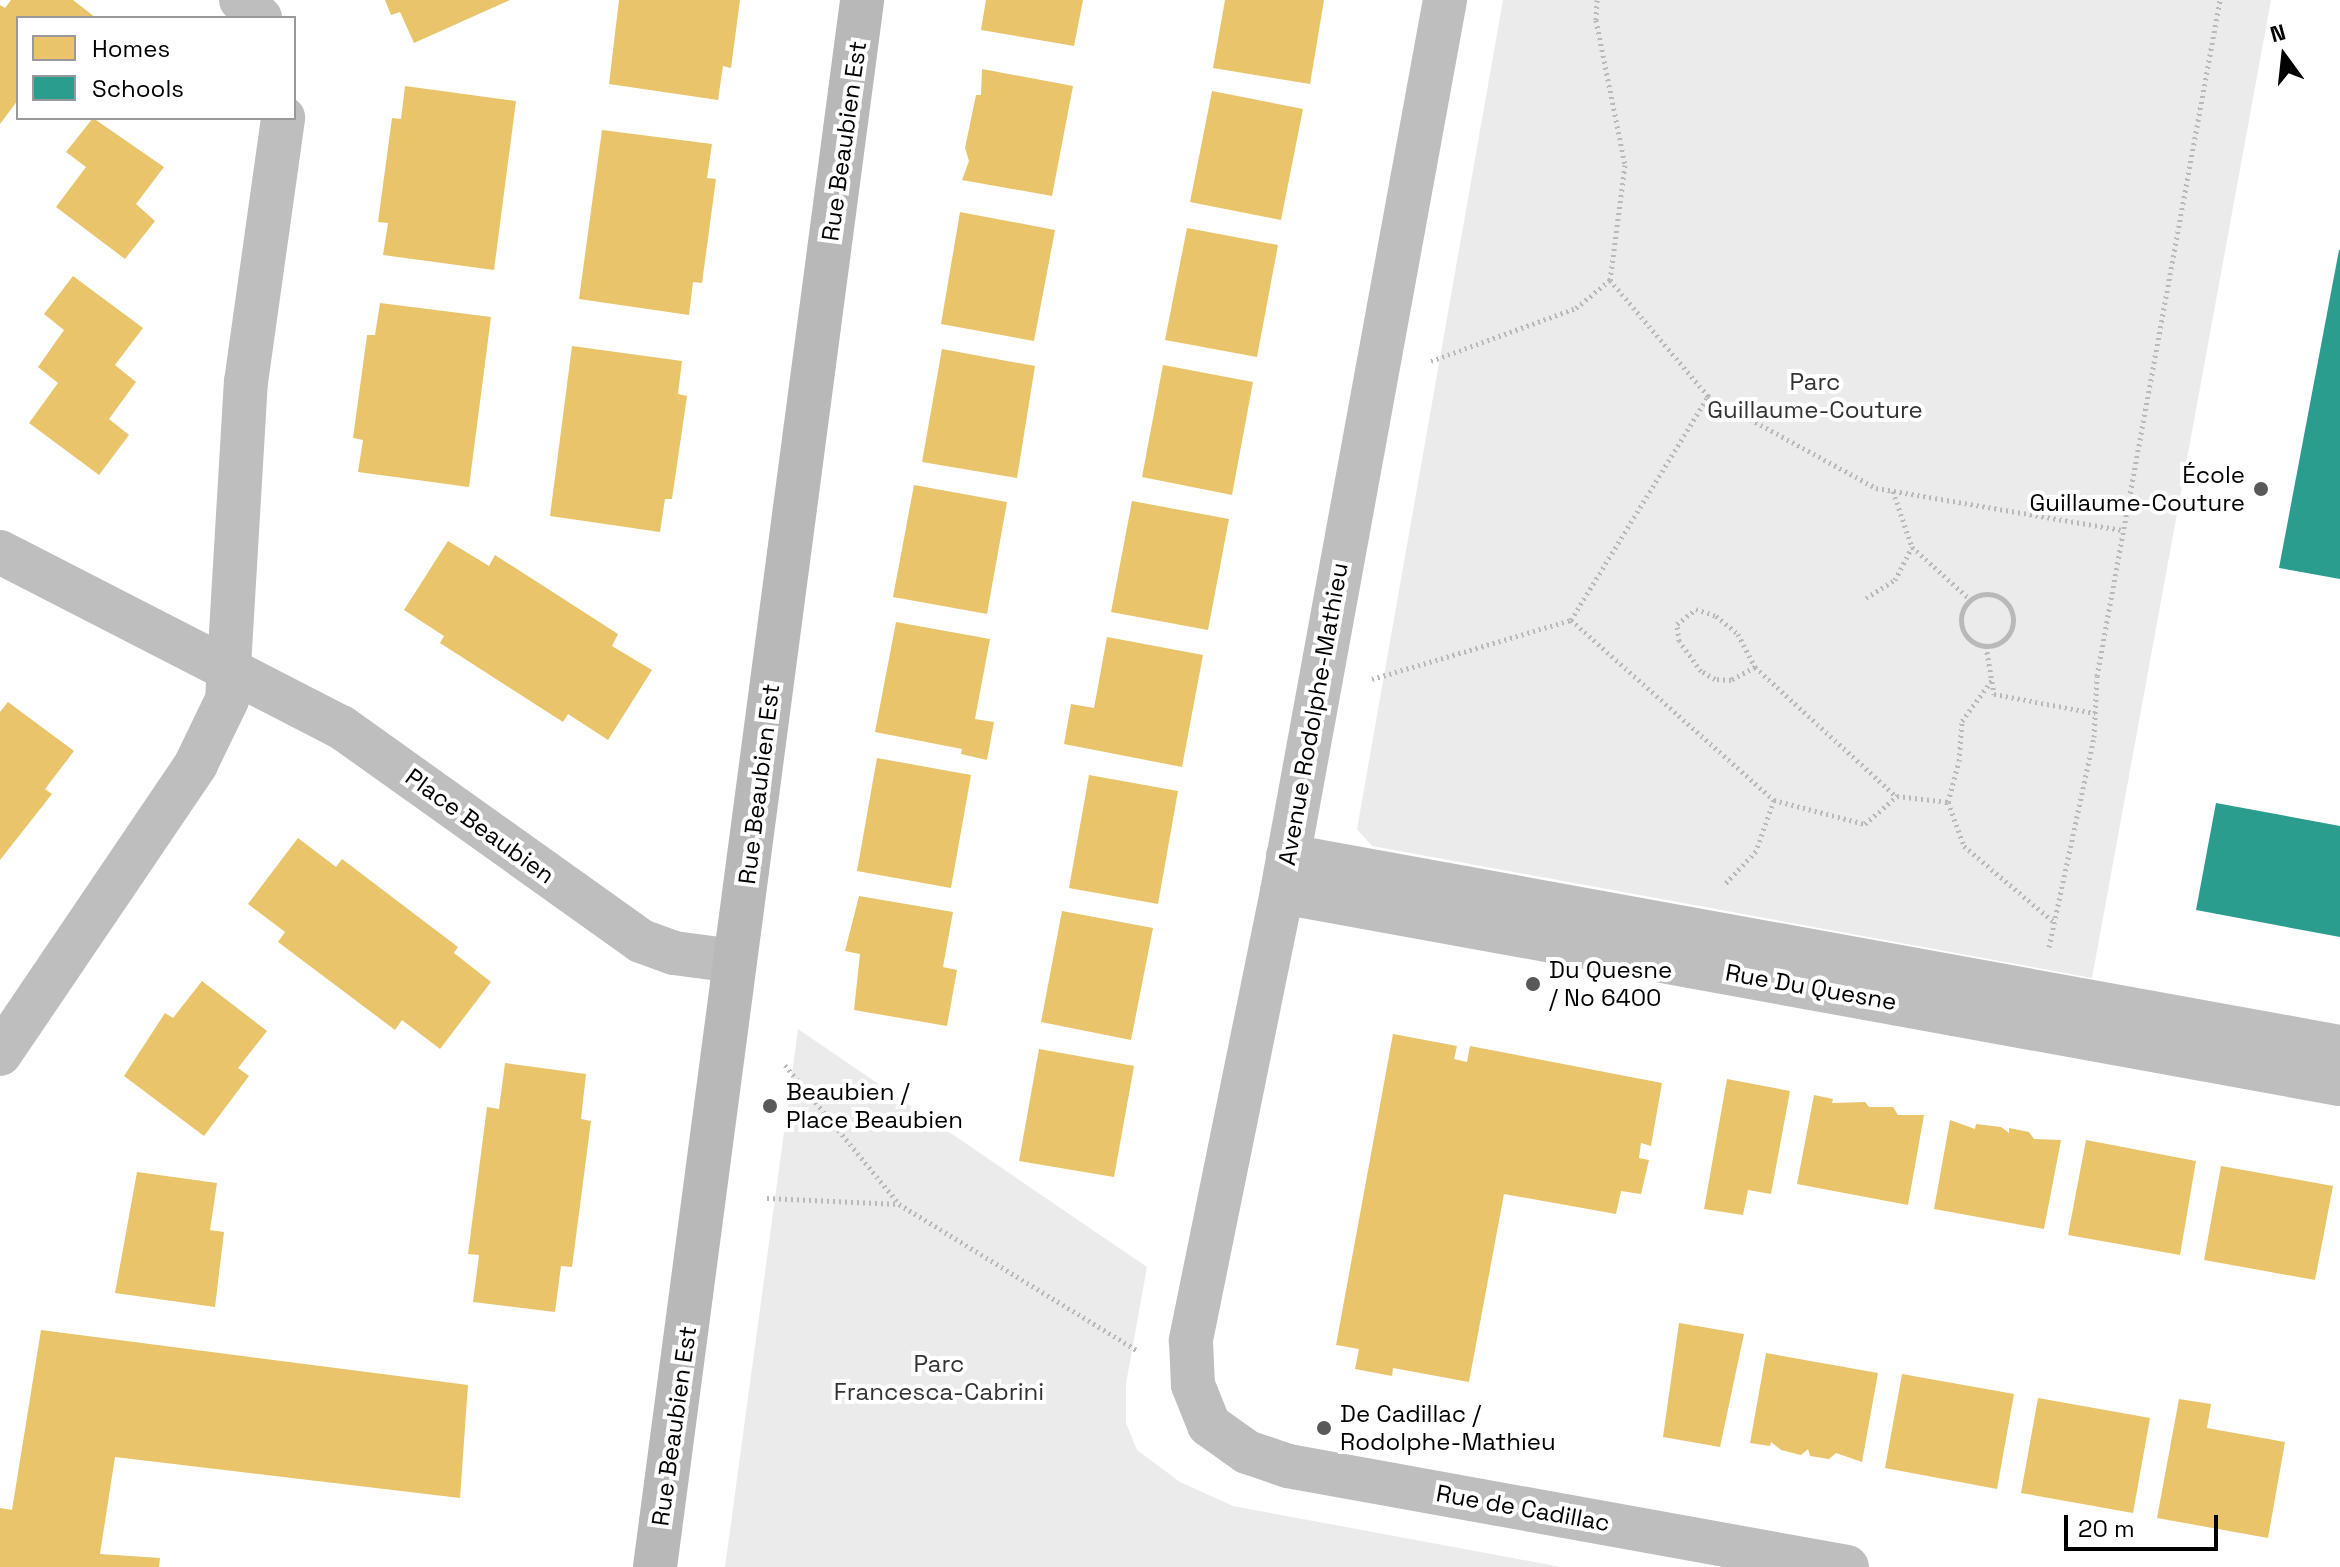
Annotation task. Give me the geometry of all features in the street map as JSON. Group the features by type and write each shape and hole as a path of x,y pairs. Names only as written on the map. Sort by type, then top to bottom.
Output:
{"street":[{"path":"241,0 258,16"},
{"name":"Rue Beaubien Est","path":"655,1567 862,0"},
{"name":"Avenue Rodolphe-Mathieu","path":"1209,1425 1193,1385 1191,1341 1285,874 1445,0"},
{"path":"0,1054 196,764 227,700 246,382 283,120"},
{"name":"Place Beaubien","path":"0,552 341,727 641,941 674,953 734,961"},
{"path":"1285,874 2340,1047"},
{"name":"Rue Du Quesne","path":"1285,874 2340,1084"},
{"name":"Rue de Cadillac","path":"1209,1425 1247,1452 1288,1466 1847,1567"}],"path":[{"path":"1431,361 1576,308 1610,280 1625,165 1596,20 1597,0"},
{"path":"2045,962 2095,713 2123,530 2220,0"},
{"path":"1610,280 1708,396 1876,488 2123,530"},
{"path":"1372,679 1571,620 1708,396"},
{"path":"1893,491 1912,547 1970,599"},
{"path":"1866,598 1895,580 1912,547"},
{"path":"1995,595 2012,611 2008,635 1986,646 1970,640 1961,624 1970,599 1995,595"},
{"path":"1755,667 1731,680 1701,671 1679,641 1677,624 1682,615 1696,609 1716,616 1738,634 1755,667 1897,796 1948,802"},
{"path":"1571,620 1774,800 1865,824 1897,796"},
{"path":"1986,646 1994,694 2095,713"},
{"path":"1992,680 1962,721 1959,761 1948,802 1964,846 2054,922"},
{"path":"1717,892 1756,851 1774,800"},
{"path":"785,1065 899,1204 1138,1351"},
{"path":"767,1198 899,1204"}],"green space":[{"name":"Parc Guillaume-Couture","path":"1503,0 2271,0 2092,978 1372,846 1357,829"},
{"name":"Parc Francesca-Cabrini","path":"798,1029 1147,1267 1126,1384 1126,1423 1137,1450 1180,1482 1233,1506 1561,1567 725,1567"}],"building: Homes":[{"path":"11,0 73,0 93,16 16,16 16,103 0,124 0,5 5,8"},
{"path":"385,0 510,0 414,43 400,12 391,15"},
{"path":"619,0 740,0 731,68 723,66 718,100 609,84"},
{"path":"986,0 1083,0 1074,46 981,30"},
{"path":"1225,0 1324,0 1310,84 1213,68"},
{"path":"982,69 1073,86 1052,196 962,180 969,161 965,148 976,95 981,95"},
{"path":"405,86 516,101 494,270 383,255 388,223 378,222 392,118 401,119"},
{"path":"1212,91 1303,109 1281,220 1190,202"},
{"path":"91,120 96,120 164,167 136,204 155,221 125,259 56,207 86,167 66,152"},
{"path":"602,130 712,144 707,178 716,179 702,283 693,282 689,315 579,299"},
{"path":"960,212 1055,230 1034,341 941,324"},
{"path":"1187,228 1278,245 1257,357 1165,340"},
{"path":"73,276 143,328 115,365 136,382 109,419 129,435 99,475 29,423 58,383 38,367 64,330 44,314"},
{"path":"380,303 491,317 469,487 358,472 363,440 353,438 367,335 375,335"},
{"path":"572,346 682,361 678,394 687,396 672,499 665,499 660,532 550,516"},
{"path":"942,349 1035,366 1017,478 922,462"},
{"path":"1163,365 1253,382 1232,495 1142,477"},
{"path":"914,485 1007,502 987,614 893,597"},
{"path":"1132,501 1229,519 1208,630 1111,612"},
{"path":"448,541 489,566 495,555 618,634 612,646 652,670 608,740 568,714 563,722 440,643 444,636 404,610"},
{"path":"896,622 990,639 975,719 994,722 987,760 961,754 962,749 875,732"},
{"path":"1107,637 1203,655 1182,767 1064,744 1071,704 1094,708"},
{"path":"8,702 74,751 45,789 52,794 0,860 0,712"},
{"path":"877,758 971,775 951,888 857,871"},
{"path":"1089,775 1178,791 1158,904 1069,888"},
{"path":"298,838 336,867 342,859 458,947 454,953 491,982 440,1049 402,1020 395,1030 278,942 285,932 248,904"},
{"path":"859,896 953,912 943,967 957,970 947,1026 854,1010 860,954 845,951"},
{"path":"1062,911 1153,928 1131,1040 1041,1022"},
{"path":"202,981 267,1031 238,1068 249,1076 204,1136 124,1076 165,1013 173,1018"},
{"path":"1393,1034 1457,1046 1454,1059 1467,1062 1470,1046 1662,1083 1651,1146 1641,1143 1639,1158 1649,1160 1641,1194 1621,1191 1616,1214 1504,1194 1469,1382 1393,1368 1392,1376 1355,1369 1359,1349 1336,1345"},
{"path":"1039,1049 1134,1066 1114,1177 1019,1161"},
{"path":"505,1063 586,1074 581,1119 591,1121 572,1267 561,1266 555,1312 473,1302 479,1255 468,1254 487,1107 499,1109"},
{"path":"1727,1079 1790,1091 1771,1194 1748,1190 1743,1215 1704,1209"},
{"path":"1814,1095 1833,1099 1832,1103 1865,1102 1869,1107 1893,1107 1898,1115 1924,1115 1908,1205 1797,1184"},
{"path":"1950,1120 1975,1129 1976,1124 2001,1127 2009,1133 2009,1128 2029,1132 2034,1139 2061,1140 2044,1229 1934,1209"},
{"path":"2086,1140 2196,1161 2180,1255 2068,1235"},
{"path":"2221,1166 2333,1186 2315,1280 2204,1260"},
{"path":"137,1172 217,1183 210,1230 224,1232 215,1307 115,1293"},
{"path":"1679,1323 1744,1334 1720,1447 1663,1437"},
{"path":"41,1330 468,1385 460,1498 115,1457 100,1554 160,1558 159,1567 0,1567 0,1508 12,1510"},
{"path":"1766,1353 1878,1373 1862,1462 1836,1453 1829,1459 1810,1456 1808,1449 1801,1455 1781,1450 1771,1442 1770,1446 1750,1443"},
{"path":"1902,1374 2014,1394 1997,1489 1885,1468"},
{"path":"2038,1398 2150,1418 2133,1513 2021,1493"},
{"path":"2179,1399 2211,1404 2207,1428 2285,1442 2268,1538 2157,1518"}],"building: Schools":[{"path":"2340,250 2340,579 2279,568"},
{"path":"2216,803 2340,826 2340,937 2196,910"}],"place":[{"name":"École Guillaume-Couture","path":"2261,489"},
{"name":"Du Quesne / No 6400","path":"1533,984"},
{"name":"Beaubien / Place Beaubien","path":"770,1106"},
{"name":"De Cadillac / Rodolphe-Mathieu","path":"1324,1428"}]}
